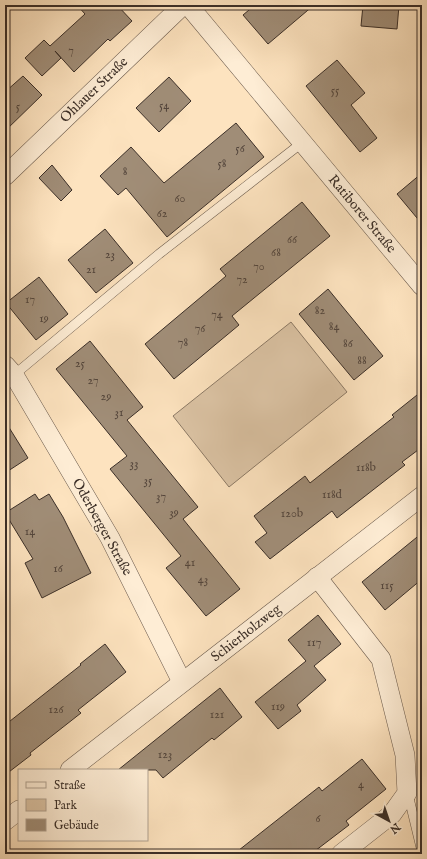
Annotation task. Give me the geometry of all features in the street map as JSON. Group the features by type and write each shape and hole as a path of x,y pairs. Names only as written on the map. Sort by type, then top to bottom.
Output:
{"street":[{"name":"Ohlauer Straße","path":"5,176 183,5"},
{"name":"Ratiborer Straße","path":"188,5 303,142 416,266 422,286"},
{"name":"Oderberger Straße","path":"9,370 110,538 182,682"},
{"name":"Schierholzweg","path":"71,769 422,496"},
{"path":"317,577 381,659 405,755 407,793 392,814 341,854"},
{"path":"5,821 18,811"}],"lane":[{"name":"Oderberger Straße","path":"9,370 303,142"},
{"path":"407,793 422,852"}],"green space":[{"path":"291,322 347,392 229,487 173,416"}],"building":[{"path":"77,5 117,5 132,21 110,41 108,39 74,72 55,51 61,58 42,76 25,58 44,40 50,46 85,14"},
{"path":"255,5 314,5 268,44 243,15"},
{"path":"363,5 399,5 397,29 361,26"},
{"path":"337,60 365,93 351,105 377,138 360,152 306,86"},
{"path":"23,76 42,95 5,131 5,92"},
{"path":"169,77 191,101 159,132 136,108"},
{"path":"236,123 264,157 167,237 126,188 118,195 100,176 131,147 164,183"},
{"path":"52,165 72,190 61,201 39,178"},
{"path":"422,173 422,224 397,194"},
{"path":"302,202 330,236 232,316 239,325 174,379 145,344 226,276 220,269"},
{"path":"105,229 133,263 96,293 68,260"},
{"path":"39,277 68,314 36,340 6,303"},
{"path":"328,289 383,356 354,380 299,314"},
{"path":"90,341 143,407 127,420 198,507 183,519 240,589 206,616 166,568 181,556 110,469 127,456 56,369"},
{"path":"422,391 422,447 402,462 405,465 337,518 332,511 270,559 255,542 267,533 254,516 305,476 310,483 394,417 392,415"},
{"path":"5,421 28,458 5,473"},
{"path":"35,494 39,500 49,494 63,517 91,573 42,598 25,563 33,559 5,513"},
{"path":"422,533 422,579 385,610 362,582"},
{"path":"318,615 341,644 314,666 326,680 297,705 301,711 278,729 255,702 306,661 288,640"},
{"path":"105,644 126,672 78,710 81,713 30,753 31,755 5,775 5,725 81,665 80,664"},
{"path":"220,688 242,717 214,740 212,738 163,778 156,770 119,769"},
{"path":"362,759 386,789 346,821 349,825 311,854 234,854 319,787 322,791"}]}
